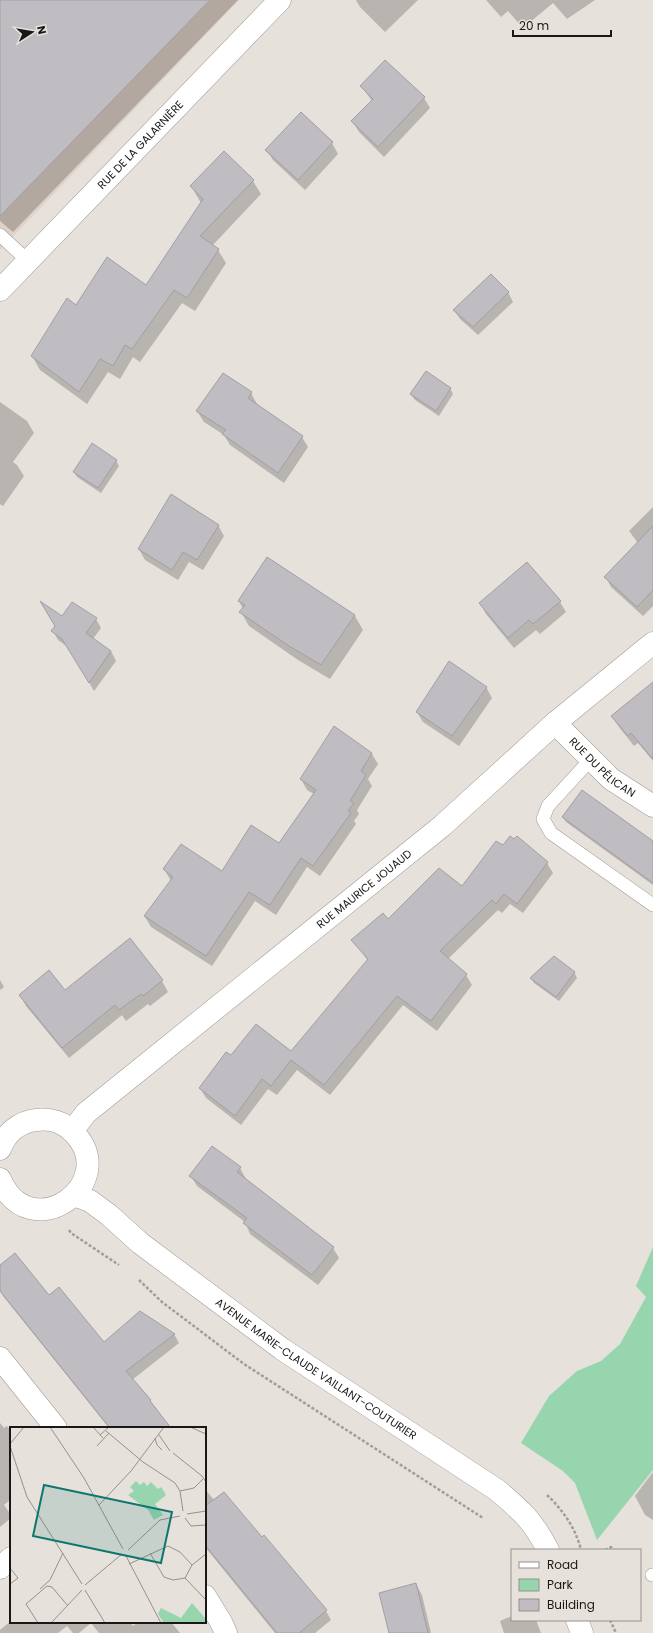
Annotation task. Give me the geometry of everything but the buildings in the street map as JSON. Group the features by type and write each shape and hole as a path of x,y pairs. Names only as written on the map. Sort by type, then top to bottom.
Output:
{"street":[{"name":"RUE DE LA GALARNIÈRE","path":"0,290 280,0"},
{"name":"RUE MAURICE JOUAUD","path":"72,1131 86,1113 442,826 555,723 653,643"},
{"name":"RUE DU PÉLICAN","path":"555,723 611,779 653,806"},
{"path":"2,1189 21,1204 38,1209 57,1207 69,1200 74,1195 84,1181 88,1165 82,1143 72,1131 58,1122 42,1119 25,1122 4,1132"},
{"name":"AVENUE MARIE-CLAUDE VAILLANT-COUTURIER","path":"74,1195 90,1201 109,1215 140,1243 282,1349 497,1490 528,1517 538,1531 547,1549"},
{"path":"0,1358 55,1427"},
{"path":"0,1568 10,1559"},
{"path":"206,1598 226,1633"},
{"path":"577,1621 582,1633"}],"lane":[{"path":"0,235 28,261"},
{"path":"591,759 548,806 543,819 551,833 653,905"}],"path":[{"path":"610,1621 616,1633"}],"shaded area":[{"path":"0,0 239,0 0,250"}],"green space":[{"path":"653,1247 653,1470 597,1540 575,1483 563,1471 521,1443 549,1396 577,1371 601,1361 620,1344 646,1297 636,1286"}]}
